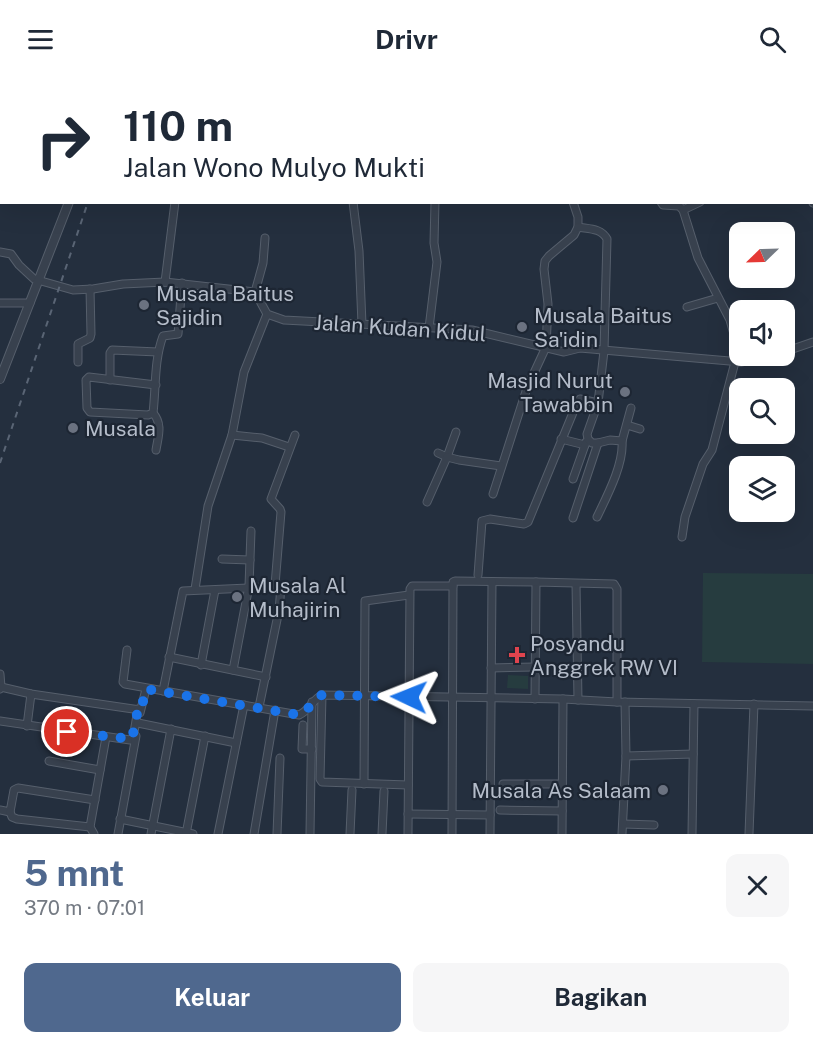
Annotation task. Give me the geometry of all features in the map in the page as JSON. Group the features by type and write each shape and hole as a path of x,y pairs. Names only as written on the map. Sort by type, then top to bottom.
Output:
{"street":[{"path":"0,379 68,204"},
{"path":"165,282 175,204"},
{"path":"353,204 359,251 362,324"},
{"path":"429,328 437,262 434,243 435,204"},
{"path":"493,494 527,388 546,347 548,304 545,261 574,235 578,227 578,217 574,204"},
{"path":"662,204 680,206 683,210 702,268 729,318"},
{"path":"683,210 696,204"},
{"path":"573,479 598,403 604,351 607,239 601,231 578,227"},
{"path":"195,590 208,506 232,435 244,372 267,314 255,292 263,263 265,238"},
{"path":"0,252 11,254 28,274 39,281 73,290 165,282 255,292"},
{"path":"156,450 159,422 153,413 158,352 163,336 178,334 182,283"},
{"path":"78,362 78,344 88,340 92,334 90,289"},
{"path":"687,307 718,298"},
{"path":"0,303 30,303"},
{"name":"Jalan Kudan Kidul","path":"267,314 293,321 483,332 564,352 580,348 729,358"},
{"path":"795,348 813,342"},
{"path":"110,380 112,350 158,352"},
{"path":"682,537 685,517 703,464 712,450 737,366"},
{"path":"153,413 148,415 90,412 88,410 87,378 156,385"},
{"path":"478,575 483,520 524,524 529,521 578,400 598,403"},
{"path":"597,517 621,459 622,441 631,408"},
{"path":"627,425 640,429"},
{"path":"427,502 456,432"},
{"path":"232,435 262,438 289,447"},
{"path":"259,707 282,596 278,586 281,512 271,499 295,435"},
{"path":"561,439 592,443 622,441"},
{"path":"573,518 598,443"},
{"path":"438,453 459,460 501,466"},
{"path":"233,670 249,587 251,531"},
{"path":"222,559 250,560"},
{"path":"452,834 453,586 455,580 614,584 617,589 621,702 626,756 622,834"},
{"path":"490,834 492,582"},
{"path":"535,699 538,583"},
{"path":"576,584 578,700"},
{"path":"163,691 183,591 278,586"},
{"path":"408,834 410,587 453,586"},
{"path":"201,665 215,590"},
{"path":"364,784 365,601 409,595"},
{"path":"127,650 123,682 129,686 302,714 312,702 322,695 813,706"},
{"path":"169,657 266,677"},
{"path":"491,668 535,667"},
{"path":"0,674 0,688 140,710"},
{"path":"0,721 130,740 133,738 146,689"},
{"path":"27,726 31,694"},
{"path":"322,695 320,779 324,783 408,784"},
{"path":"562,834 563,699"},
{"path":"310,834 312,702"},
{"path":"692,834 694,704"},
{"path":"750,834 754,704"},
{"path":"218,834 244,705"},
{"path":"118,834 140,710"},
{"path":"254,834 275,710"},
{"path":"138,723 236,743"},
{"path":"303,725 302,749 312,749"},
{"path":"151,834 171,729"},
{"path":"120,819 188,834 205,736"},
{"path":"95,800 18,788 14,790 10,812 12,817 17,819 92,831 106,737"},
{"path":"626,756 693,754"},
{"path":"277,834 280,758"},
{"path":"49,761 100,770"},
{"path":"503,784 562,784"},
{"path":"350,834 352,790"},
{"path":"382,834 384,791"},
{"path":"0,810 10,812"},
{"path":"500,810 562,812"},
{"path":"408,814 490,815"},
{"path":"622,824 654,825"}],"green space":[{"path":"703,573 813,574 813,664 702,662"},
{"path":"508,675 528,676 528,689 507,688"}],"railway":[{"path":"0,463 87,204"}],"place":[{"name":"Musala Baitus Sajidin","path":"144,305"},
{"name":"Musala Baitus Sa'idin","path":"522,327"},
{"name":"Masjid Nurut Tawabbin","path":"625,392"},
{"name":"Musala","path":"73,428"},
{"name":"Musala Al Muhajirin","path":"237,597"},
{"name":"Posyandu Anggrek RW VI","path":"517,655"},
{"name":"Musala As Salaam","path":"663,790"}],"route":[{"path":"67,732 132,739 138,709 141,710 146,689 299,715 322,695 409,697"}]}
